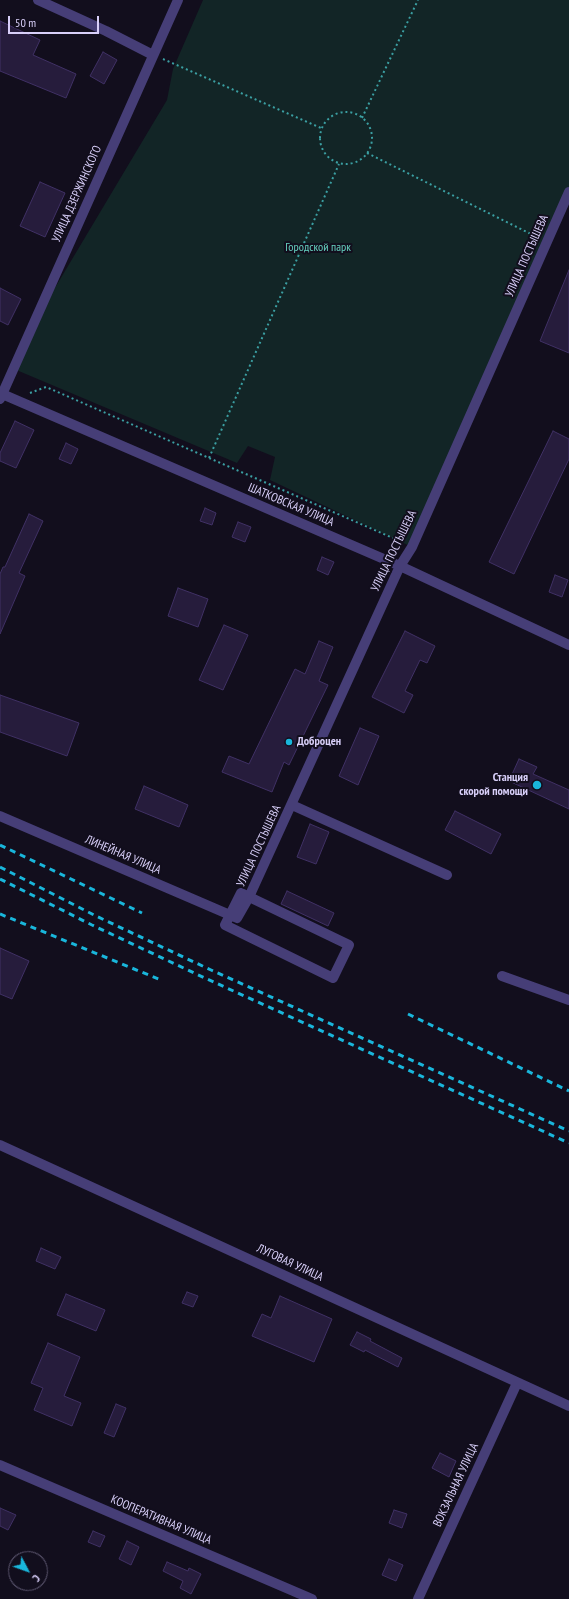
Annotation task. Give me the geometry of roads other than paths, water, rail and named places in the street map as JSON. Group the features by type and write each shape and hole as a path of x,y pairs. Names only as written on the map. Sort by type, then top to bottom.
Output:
{"street":[{"path":"38,0 106,31 153,55"},
{"name":"УЛИЦА ДЗЕРЖИНСКОГО","path":"1,395 178,0"},
{"name":"УЛИЦА ПОСТЫШЕВА","path":"233,917 249,897 400,566 412,547 569,192"},
{"name":"ШАТКОВСКАЯ УЛИЦА","path":"1,395 15,399 400,566 569,645"},
{"path":"292,805 447,875"},
{"name":"ЛИНЕЙНАЯ УЛИЦА","path":"0,816 233,917"},
{"path":"233,917 225,925 333,978 349,945 249,897"},
{"path":"502,976 569,1000"},
{"name":"ЛУГОВАЯ УЛИЦА","path":"0,1145 569,1406"},
{"name":"ВОКЗАЛЬНАЯ УЛИЦА","path":"418,1599 518,1382"},
{"name":"КООПЕРАТИВНАЯ УЛИЦА","path":"0,1465 312,1599"}],"railway":[{"path":"0,845 142,913"},
{"path":"0,867 96,916 211,970 569,1131"},
{"path":"0,879 92,925 207,979 569,1143"},
{"path":"0,914 161,980"},
{"path":"408,1014 569,1091"}],"place":[{"name":"Доброцен","path":"289,742"},
{"name":"Станция скорой помощи","path":"537,785"}],"park label":[{"name":"Городской парк","path":"318,248"}]}
